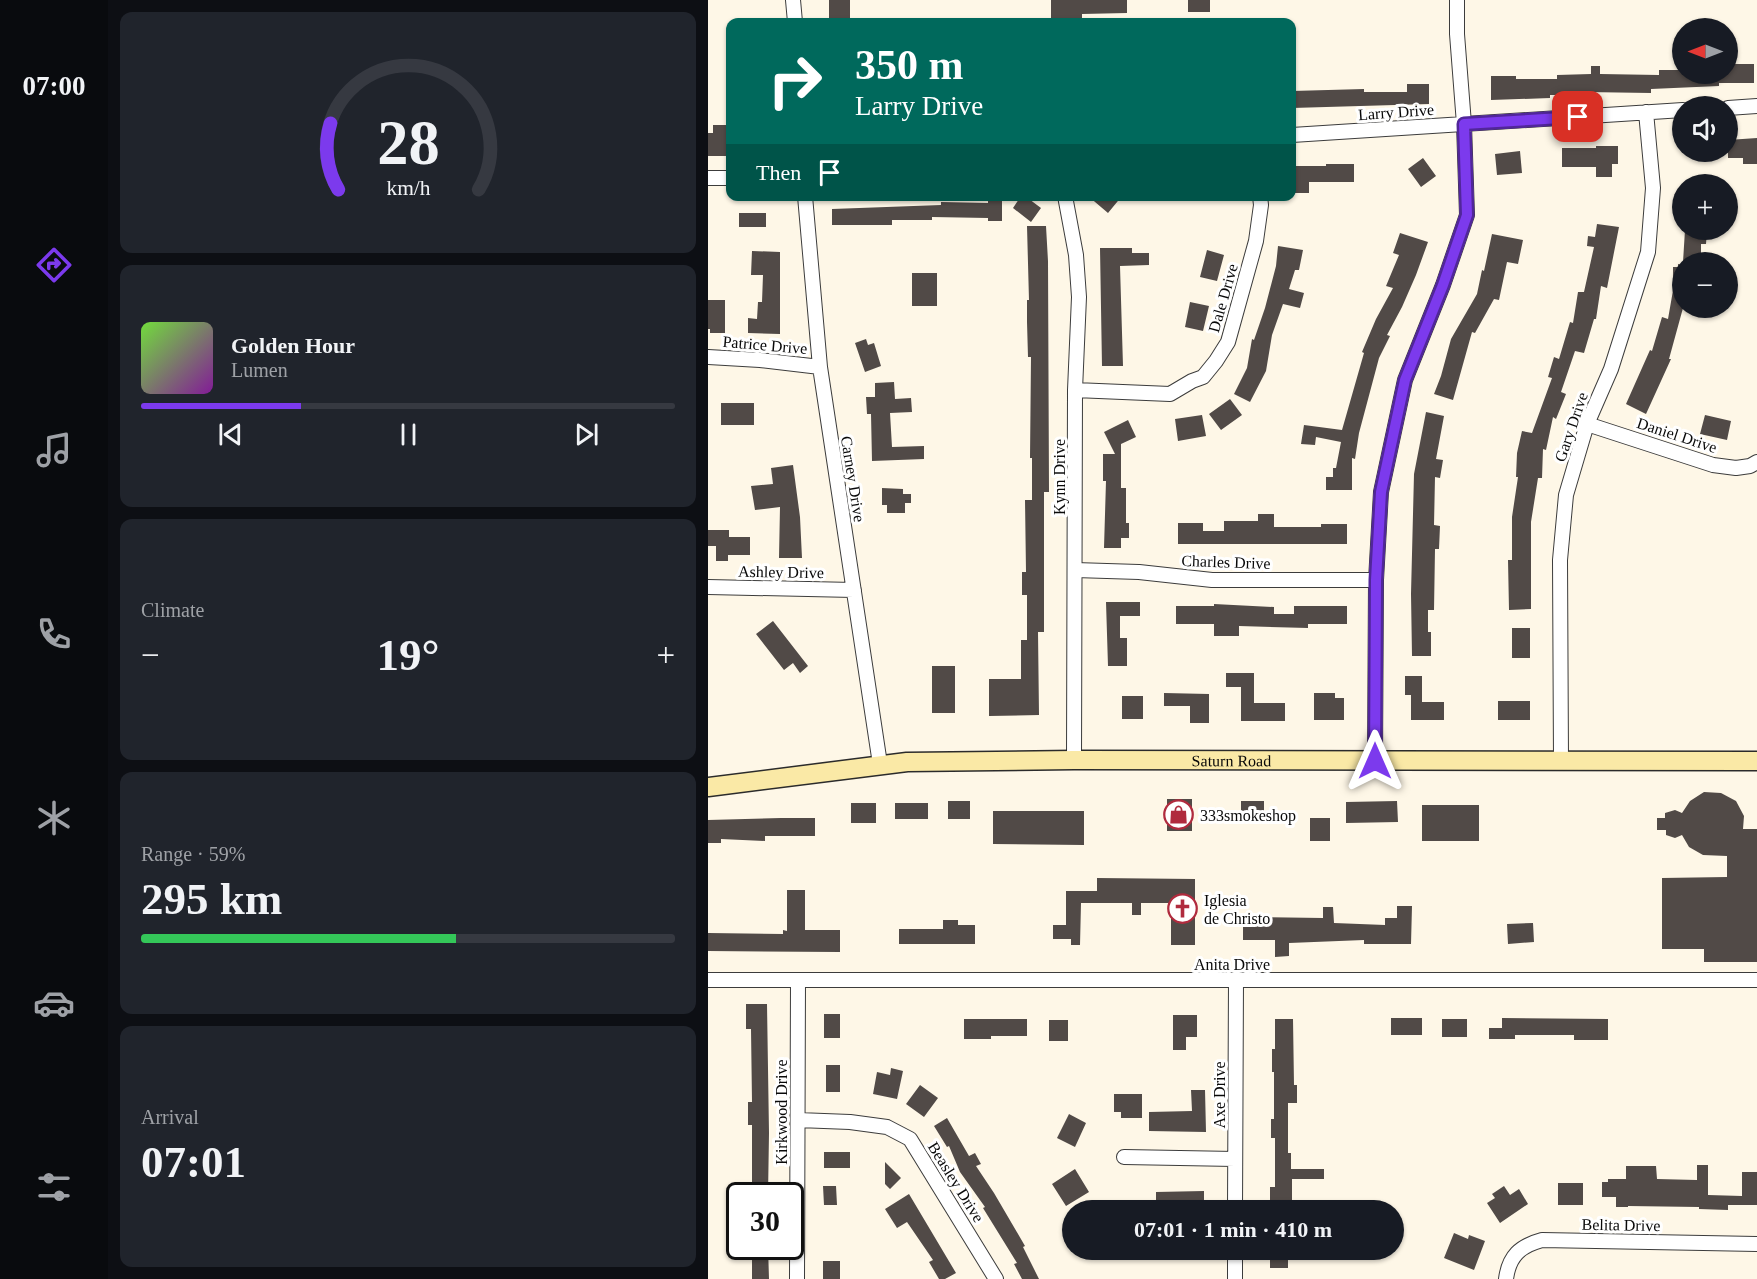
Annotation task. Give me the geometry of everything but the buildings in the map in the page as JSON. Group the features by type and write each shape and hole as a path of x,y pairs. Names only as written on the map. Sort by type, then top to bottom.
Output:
{"street":[{"path":"793,0 795,18"},
{"path":"1375,761 1376,580 1381,492 1405,380 1443,285 1467,215 1457,0"},
{"path":"1738,107 1757,106"},
{"name":"Larry Drive","path":"1296,135 1672,111"},
{"name":"Gary Drive","path":"1561,761 1560,560 1566,495 1587,424 1611,369 1648,252 1653,188 1646,112"},
{"path":"708,178 726,178"},
{"name":"Carney Drive","path":"805,201 820,367 880,764"},
{"name":"Kynn Drive","path":"1066,201 1076,255 1079,297 1075,390 1074,760"},
{"name":"Dale Drive","path":"1075,390 1170,394 1203,376 1228,342 1256,241 1261,201"},
{"name":"Patrice Drive","path":"708,357 820,367"},
{"name":"Daniel Drive","path":"1587,424 1713,465 1736,468 1750,466 1757,462"},
{"name":"Charles Drive","path":"1075,570 1212,580 1376,580"},
{"name":"Ashley Drive","path":"708,587 854,590"},
{"name":"Saturn Road","path":"708,787 907,762 1074,760 1757,761"},
{"name":"Anita Drive","path":"708,980 1757,980"},
{"name":"Axe Drive","path":"1235,1200 1236,980"},
{"name":"Kirkwood Drive","path":"797,1279 798,981"},
{"name":"Beasley Drive","path":"798,1120 850,1122 886,1127 910,1139 996,1279"},
{"path":"1124,1157 1235,1159"},
{"name":"Belita Drive","path":"1506,1278 1508,1264 1516,1254 1527,1244 1542,1240 1757,1244"},
{"path":"1235,1260 1235,1279"}],"place":[{"name":"333smokeshop","path":"1179,815"},
{"name":"Iglesia de Christo","path":"1183,909"}],"route":[{"path":"1375,761 1376,580 1381,492 1405,380 1443,285 1467,215 1464,124 1578,117"}]}
